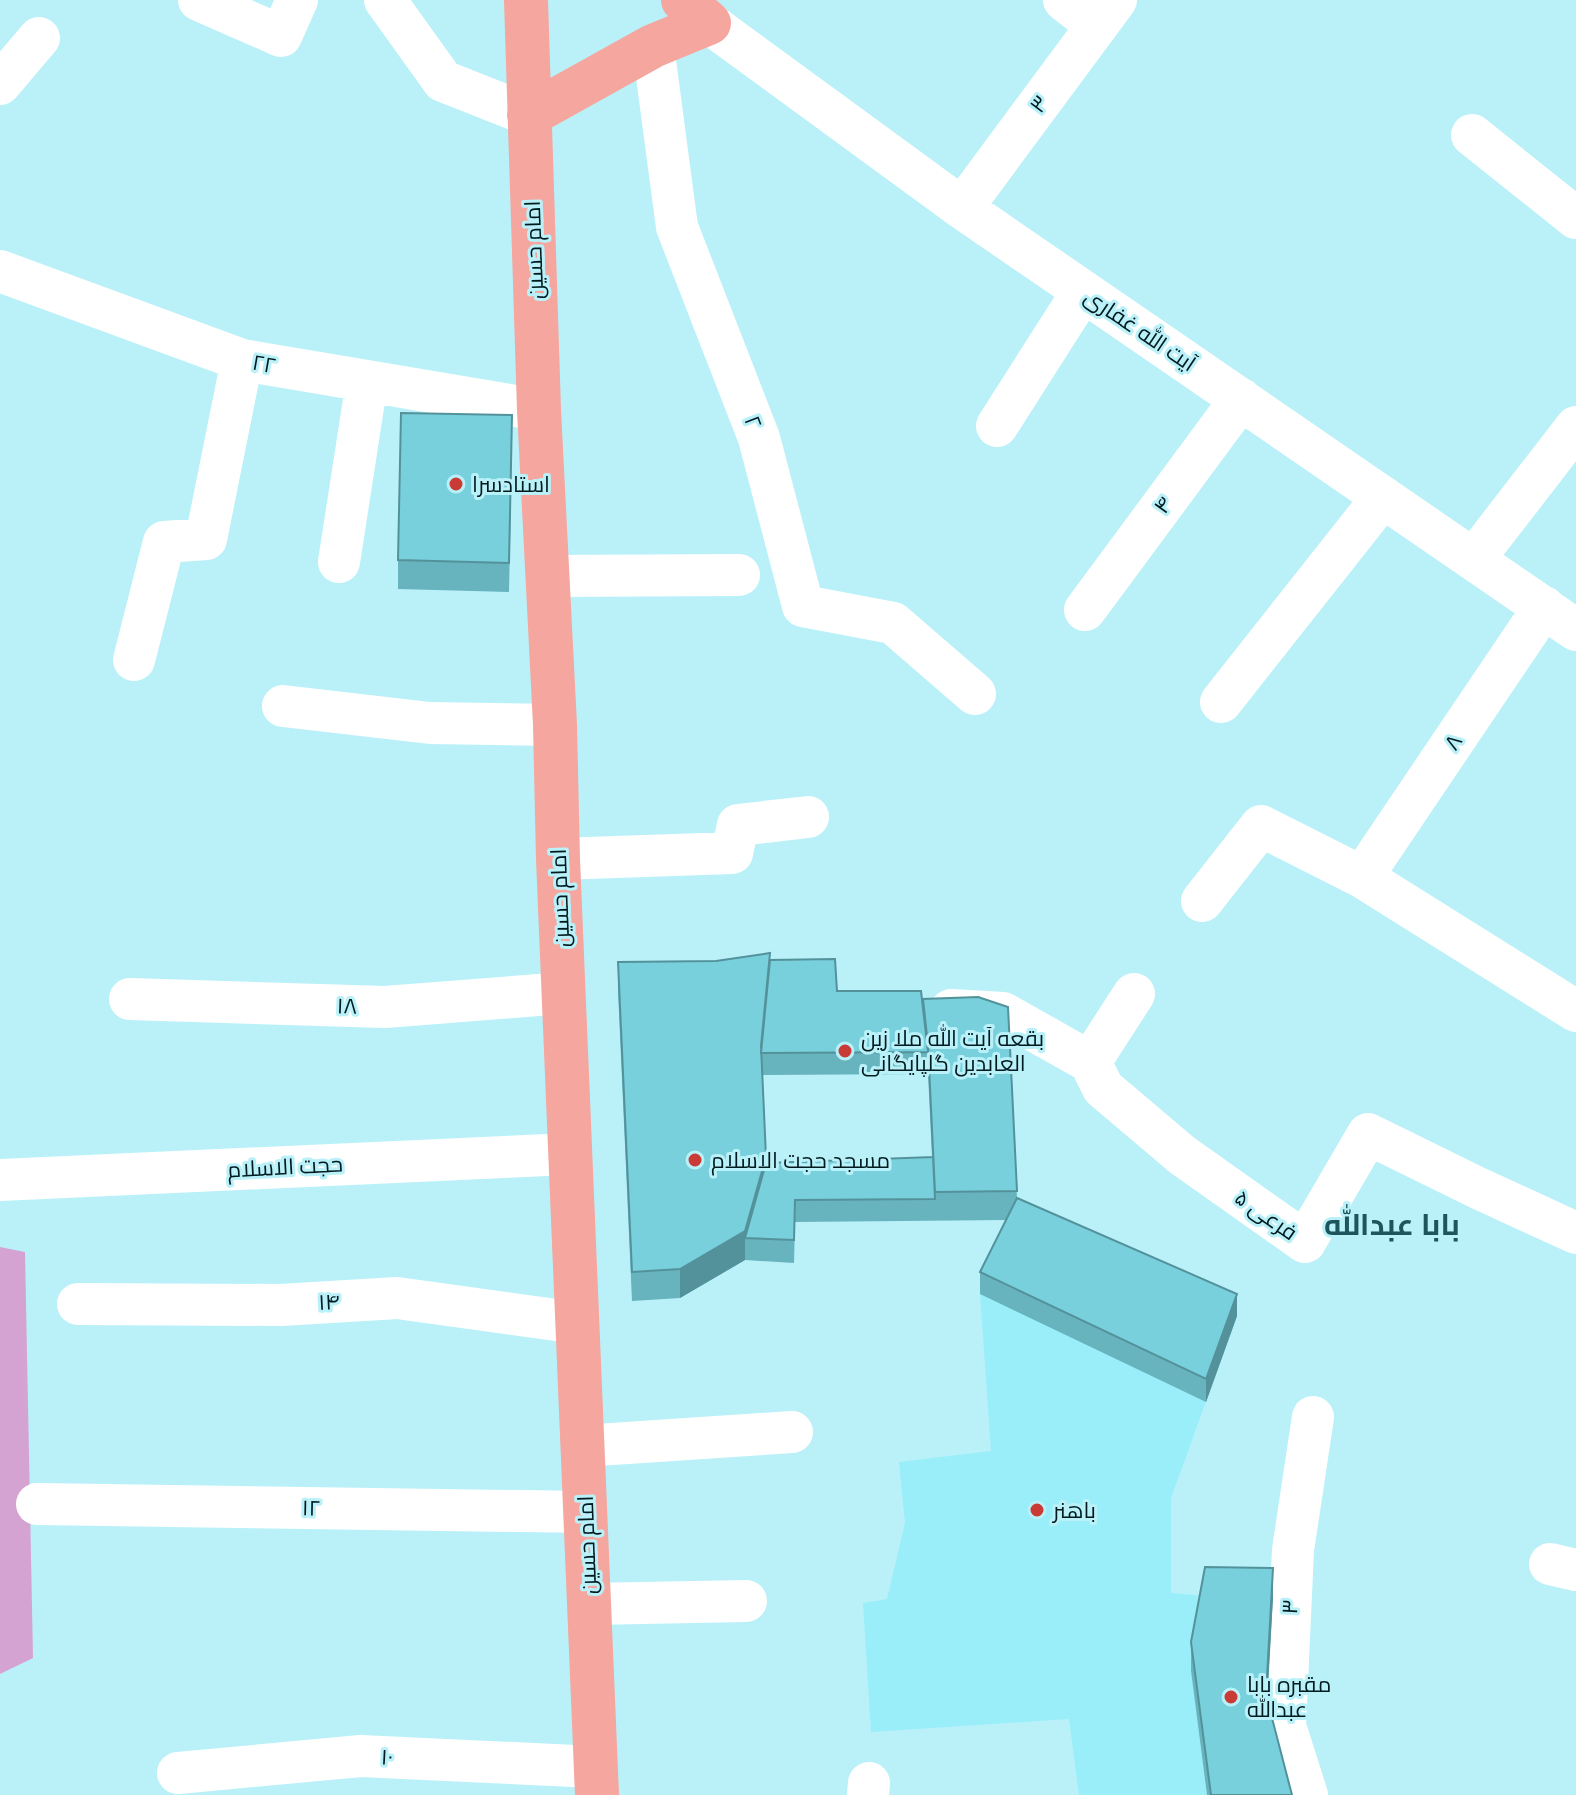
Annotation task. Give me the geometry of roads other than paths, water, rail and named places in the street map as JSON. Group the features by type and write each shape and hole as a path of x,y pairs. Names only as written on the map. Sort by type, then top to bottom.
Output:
{"main road":[{"name":"امام حسین","path":"526,0 539,410 555,725 597,1781"},
{"path":"529,115 653,46 696,12"}],"street":[{"path":"199,0 281,36 297,0"},
{"path":"385,0 443,81 529,115"},
{"path":"1064,0 1107,13"},
{"name":"آیت الله غفاری","path":"696,12 962,208 1560,619"},
{"name":"۳","path":"962,208 1107,13"},
{"path":"0,84 39,38"},
{"name":"۲","path":"653,46 677,227 759,438 803,606 893,623 975,694"},
{"path":"1472,135 1576,218"},
{"name":"۲۲","path":"0,272 242,360 539,410"},
{"path":"997,426 1083,291"},
{"path":"134,660 164,542 206,539 242,360"},
{"path":"339,562 367,381"},
{"name":"۴","path":"1085,610 1241,399"},
{"path":"1474,559 1576,427"},
{"path":"1221,702 1383,497"},
{"path":"548,576 739,575"},
{"name":"۸","path":"1362,877 1560,619"},
{"path":"283,706 430,723 555,725"},
{"path":"558,859 732,853 738,825 808,817"},
{"path":"1202,901 1261,826 1362,877 1576,1011"},
{"name":"۱۸","path":"130,999 385,1007 564,993"},
{"path":"1090,1062 1134,994"},
{"name":"فرعی ۵","path":"936,1009 1003,1013 1090,1062 1103,1088 1182,1155 1305,1242 1368,1134 1576,1233"},
{"name":"حجت الاسلام","path":"0,1180 570,1154"},
{"name":"۱۴","path":"78,1304 281,1305 397,1298 578,1323"},
{"name":"۳","path":"1307,1795 1285,1726 1293,1550 1313,1417"},
{"path":"582,1446 792,1432"},
{"name":"۱۲","path":"37,1504 586,1512"},
{"path":"589,1604 746,1601"},
{"name":"۱۰","path":"178,1773 361,1756 597,1781"}],"place":[{"name":"استادسرا","path":"456,484"},
{"name":"بقعه آیت الله ملا زین العابدین گلپایگانی","path":"845,1051"},
{"name":"مسجد حجت الاسلام","path":"695,1160"},
{"name":"باهنر","path":"1037,1510"},
{"name":"مقبره بابا عبدالله","path":"1231,1697"}],"district":[{"name":"بابا عبدالله","path":"1392,1224"}]}
